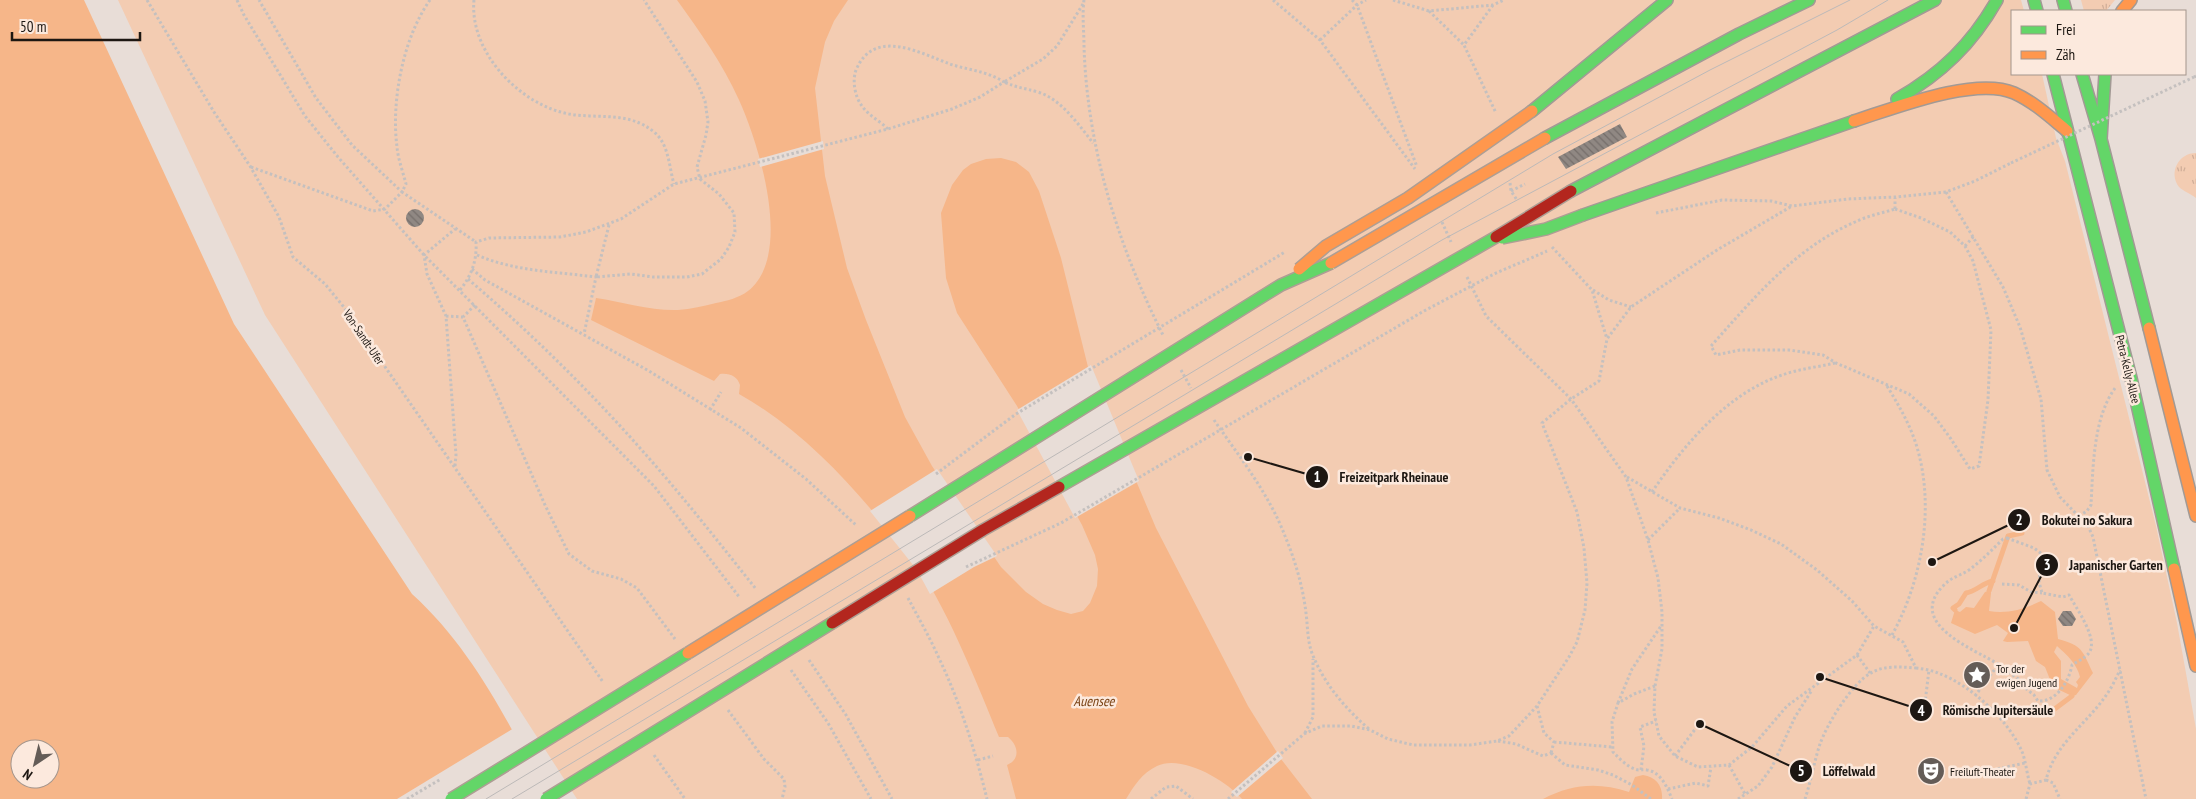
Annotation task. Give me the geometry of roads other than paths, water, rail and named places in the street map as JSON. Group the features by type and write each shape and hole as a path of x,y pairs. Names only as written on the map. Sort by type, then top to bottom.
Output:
{"main road":[{"path":"1282,285 1326,246 1408,198 1532,111 1667,0"},
{"path":"451,799 973,478 1282,285 1334,262 1545,138 1740,34 1809,0"},
{"path":"546,799 983,530 1490,241 1539,208 1900,16 1935,0"},
{"path":"1857,120 1933,78 1963,51 1981,27 1997,0"},
{"path":"2123,10 2131,0"},
{"name":"Petra-Kelly-Allee","path":"2053,75 2131,378 2196,666"},
{"path":"2082,75 2102,139 2196,516"},
{"path":"2102,139 2105,75"},
{"path":"1490,241 1546,229 1857,120 1954,92 1989,86 2014,92 2031,100 2067,131"}],"water":[{"path":"0,0 84,0 234,324 412,594 454,639 472,664 505,717 549,799 0,799"},
{"name":"Auensee","path":"677,0 848,0 834,21 825,42 815,88 825,176 847,268 905,417 932,466 1001,567 1026,592 1043,604 1071,614 1083,611 1090,603 1097,586 1098,569 1095,555 1082,525 1017,406 957,313 946,278 941,213 952,185 963,170 971,164 986,159 1001,158 1016,162 1029,172 1039,191 1061,258 1088,367 1156,528 1248,706 1281,759 1312,799 1242,799 1225,784 1202,771 1178,763 1167,763 1147,772 1126,799 1016,799 1007,765 1016,756 1014,744 1008,737 999,737 953,630 920,569 856,492 801,438 761,407 739,394 740,385 733,376 720,374 714,381 591,320 596,298 647,308 678,310 737,297 748,291 762,274 769,252 771,226 768,198 763,170 747,119 733,87 718,61"},
{"path":"1989,591 1991,593 1989,611 2003,612 2016,610 2041,601 2055,612 2058,639 2072,644 2081,650 2093,673 2076,695 2072,696 2053,687 2045,667 2036,661 2028,641 2003,641 2008,633 1997,625 1975,634 1951,623 1955,610 1960,612 1966,607 1974,608 1985,592","holes":["2057,646 2071,660 2079,672 2080,677 2076,682 2077,688 2061,679 2061,661 2054,652"]},
{"path":"1643,775 1652,778 1658,783 1662,799 1543,799 1564,790 1585,786 1607,787 1629,792 1635,777"}],"waterway":[{"path":"1989,591 2008,536 2022,533"},
{"path":"1955,610 1953,608 1959,604 1966,593 1993,581"},
{"path":"2048,714 2072,696"}],"tram line":[{"path":"486,799 1553,154 1710,70 1850,0"},
{"path":"512,799 1442,240 1837,30 1888,0"}],"place":[{"name":"Freizeitpark Rheinaue","path":"1248,457"},
{"name":"Bokutei no Sakura","path":"1932,562"},
{"name":"Japanischer Garten","path":"2014,628"},
{"name":"Tor der ewigen Jugend","path":"1977,675"},
{"name":"Römische Jupitersäule","path":"1820,677"},
{"name":"Löffelwald","path":"1700,724"},
{"name":"Freiluft-Theater","path":"1931,771"}]}
